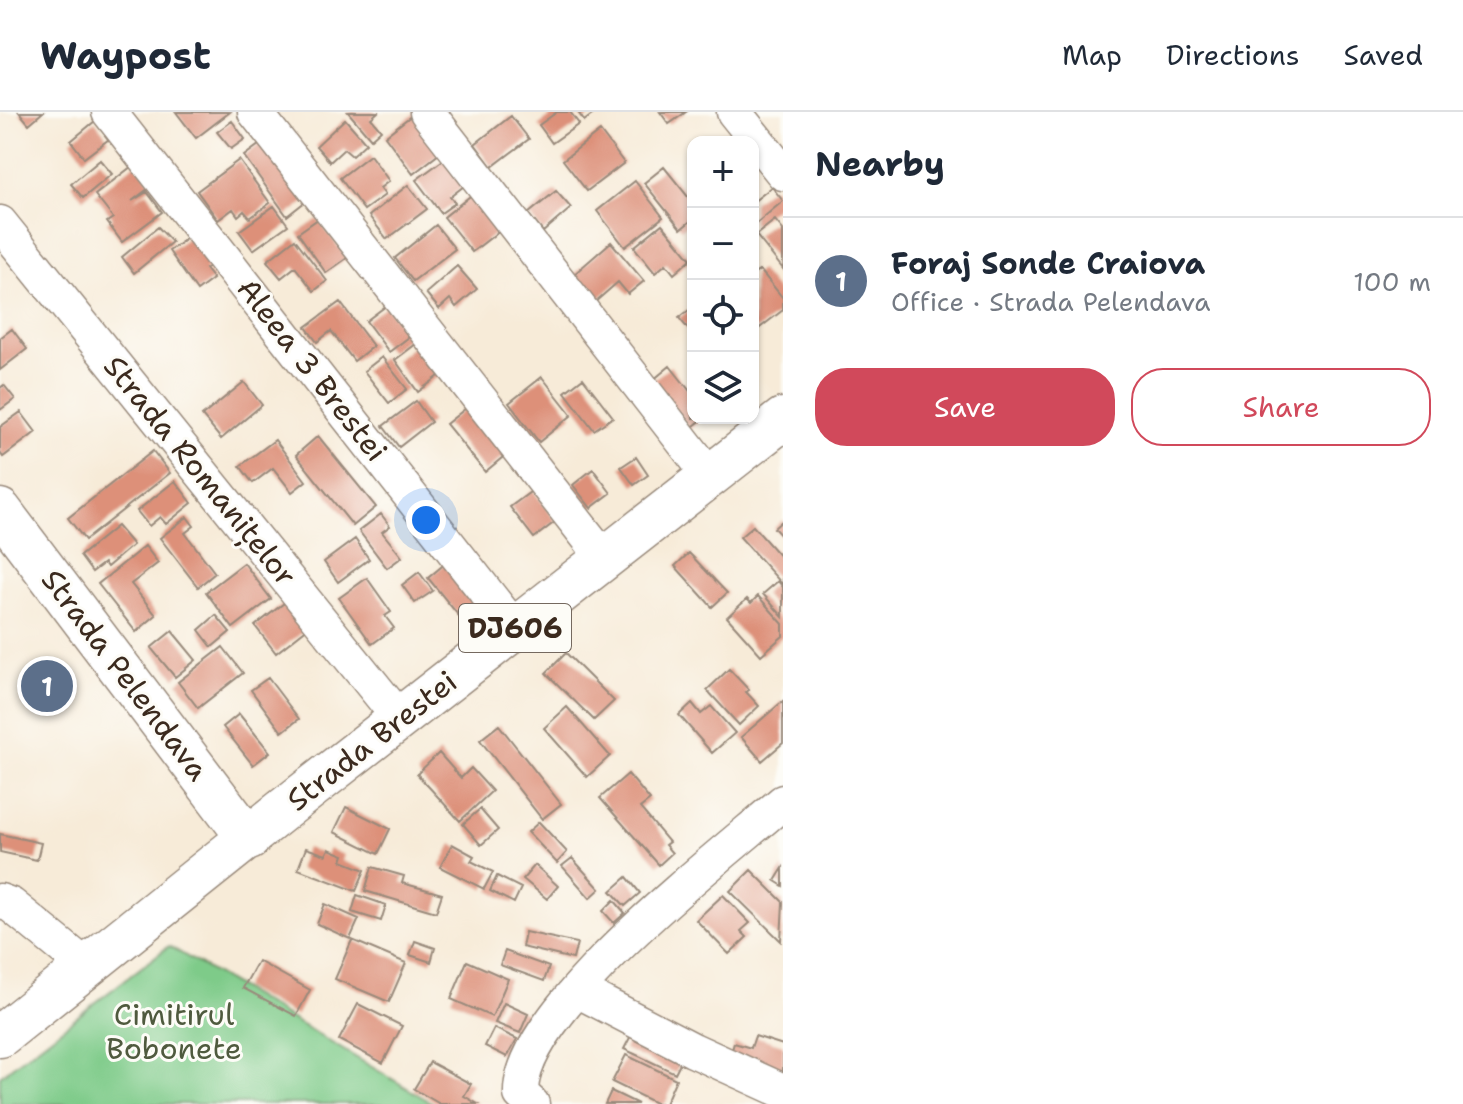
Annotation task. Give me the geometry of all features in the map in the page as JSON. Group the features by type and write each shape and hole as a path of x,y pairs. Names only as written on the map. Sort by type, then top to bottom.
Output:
{"main road":[{"name":"Strada Brestei","path":"0,1036 783,419"},
{"name":"Strada Pelendava","path":"0,510 249,839"}],"street":[{"name":"Aleea 3 Brestei","path":"109,112 515,629"},
{"path":"255,112 605,559"},
{"path":"427,112 710,476"},
{"path":"734,112 783,173"},
{"name":"Strada Romanițelor","path":"0,223 400,719"},
{"path":"532,1104 521,1094 528,1064 535,1047 577,990 605,957 783,802"},
{"path":"0,901 11,905 87,967"},
{"path":"577,990 693,1050 783,1091"}],"green space":[{"name":"Cimitirul Bobonete","path":"169,946 434,1104 0,1104 0,1076"}],"building":[{"path":"19,112 43,112 29,124"},
{"path":"176,112 230,112 196,138"},
{"path":"348,112 378,112 371,118 381,130 371,139"},
{"path":"416,112 444,150 413,174 385,136"},
{"path":"557,112 570,112 579,124 552,143 539,125"},
{"path":"578,112 596,112 584,121"},
{"path":"660,112 686,112 669,124"},
{"path":"511,116 529,139 492,167 475,144"},
{"path":"345,119 366,143 352,156 344,149 330,162 316,146"},
{"path":"95,121 109,139 84,158 71,141"},
{"path":"232,121 245,139 231,149 217,132"},
{"path":"600,131 624,163 587,191 563,160"},
{"path":"263,142 306,201 287,216 244,156"},
{"path":"370,155 389,181 380,188 385,195 364,210 340,178"},
{"path":"450,155 464,186 450,197 455,203 441,213 416,180"},
{"path":"100,160 112,174 83,198 71,184"},
{"path":"239,160 270,203 250,218 244,211 238,216 233,209 218,220 197,191"},
{"path":"136,163 153,185 132,201 147,192 162,212 122,242 107,222 113,218 95,195"},
{"path":"664,167 687,196 687,224 681,229 644,183"},
{"path":"635,181 663,217 625,247 597,211"},
{"path":"408,185 427,209 387,239 369,216"},
{"path":"772,187 783,201 759,221 759,197"},
{"path":"556,191 571,208 543,232 528,214"},
{"path":"474,193 503,228 472,252 444,217"},
{"path":"274,206 288,225 253,250 239,231"},
{"path":"318,219 347,258 326,273 298,233"},
{"path":"775,220 783,230 783,269 759,239 759,233"},
{"path":"662,224 687,254 687,263 674,274 666,264 655,273 634,247"},
{"path":"436,225 455,249 413,281 395,258"},
{"path":"158,227 172,242 134,273 122,257"},
{"path":"196,232 217,260 205,269 213,279 197,291 169,251"},
{"path":"295,239 327,281 314,291 295,267 281,278 267,261"},
{"path":"611,242 644,281 628,294 618,282 595,302 573,275"},
{"path":"457,266 477,289 456,307 450,299 439,309 426,293"},
{"path":"759,271 783,298 783,310 759,328 759,280"},
{"path":"340,302 373,346 354,361 331,331 317,342 306,327"},
{"path":"386,306 409,337 389,352 366,321"},
{"path":"687,312 687,328 679,318"},
{"path":"12,329 27,349 0,370 0,338"},
{"path":"416,344 439,376 418,392 395,360"},
{"path":"382,357 407,389 389,403 364,371"},
{"path":"670,366 687,387 687,424 696,424 690,429 652,381"},
{"path":"542,377 572,415 539,442 509,403"},
{"path":"583,378 613,417 594,430 565,392"},
{"path":"244,382 262,405 221,439 202,416"},
{"path":"4,385 15,399 0,410 0,388"},
{"path":"416,401 431,422 399,447 383,426"},
{"path":"470,405 509,452 485,472 446,424"},
{"path":"21,412 36,432 3,457 0,453 0,427"},
{"path":"318,436 376,507 353,526 296,455"},
{"path":"275,440 306,481 292,492 273,468 253,483 240,466"},
{"path":"153,451 170,473 85,540 68,518"},
{"path":"636,457 648,475 634,485 621,467"},
{"path":"593,469 611,493 591,508 573,485"},
{"path":"175,481 192,503 166,524 160,517 149,526 137,511"},
{"path":"533,490 556,521 534,538 510,507"},
{"path":"381,514 390,526 382,532 402,557 387,568 359,531"},
{"path":"187,517 194,526 185,533 215,573 198,587 160,538"},
{"path":"783,520 783,538 774,528"},
{"path":"117,526 133,545 107,567 104,563 92,572 80,556"},
{"path":"753,526 783,560 783,585 740,537"},
{"path":"355,539 369,559 338,582 324,562"},
{"path":"145,546 158,563 131,584 156,615 136,632 98,584"},
{"path":"689,553 727,593 712,607 675,566"},
{"path":"447,562 482,605 463,621 428,578"},
{"path":"244,563 271,599 233,628 206,592"},
{"path":"419,572 433,591 415,603 402,585"},
{"path":"367,578 391,612 385,616 394,628 372,644 339,598"},
{"path":"778,581 783,587 783,617 763,594"},
{"path":"758,596 783,624 783,636 761,655 727,617 747,599 751,603"},
{"path":"288,600 309,627 276,653 255,626"},
{"path":"216,615 230,632 212,647 199,630"},
{"path":"172,631 196,660 175,677 151,648"},
{"path":"223,647 243,673 198,708 178,682"},
{"path":"566,653 614,701 594,720 546,673"},
{"path":"729,669 759,706 739,725 707,690"},
{"path":"268,678 299,719 282,732 251,690"},
{"path":"783,701 783,743 762,761 741,737"},
{"path":"692,703 701,714 711,706 735,733 712,753 679,715"},
{"path":"567,707 610,756 587,777 544,728"},
{"path":"239,714 270,752 253,765 223,727"},
{"path":"499,725 561,804 542,819 480,740"},
{"path":"439,753 461,778 471,768 492,791 460,821 417,774"},
{"path":"628,774 650,800 640,808 669,842 665,845 672,853 659,865 600,798"},
{"path":"346,807 390,829 378,854 334,832"},
{"path":"480,809 498,830 481,845 463,824"},
{"path":"539,822 567,852 557,863 528,832"},
{"path":"0,834 41,843 37,860 0,852"},
{"path":"452,844 474,856 471,861 493,872 484,889 440,867"},
{"path":"306,848 326,855 329,849 344,855 342,861 365,870 356,891 298,869"},
{"path":"572,858 600,889 590,898 562,866"},
{"path":"535,865 558,886 547,899 523,879"},
{"path":"372,867 404,876 402,883 442,894 436,912 365,891"},
{"path":"783,868 783,886 775,881"},
{"path":"751,870 783,902 781,941 730,891"},
{"path":"497,876 521,888 514,903 490,891"},
{"path":"627,877 640,893 625,906 611,891"},
{"path":"357,895 386,905 381,921 352,912"},
{"path":"723,895 750,923 741,931 747,937 729,954 696,920"},
{"path":"614,900 625,913 614,923 603,911"},
{"path":"325,904 359,919 350,939 317,924"},
{"path":"525,932 577,943 573,959 522,947"},
{"path":"352,940 406,963 389,1002 335,979"},
{"path":"415,941 435,948 431,962 410,955"},
{"path":"505,951 549,967 544,981 500,965"},
{"path":"258,961 310,990 296,1016 243,988"},
{"path":"467,961 508,979 492,1017 451,999"},
{"path":"504,1003 528,1014 520,1033 495,1023"},
{"path":"358,1004 402,1026 383,1063 339,1040"},
{"path":"637,1024 687,1049 675,1073 624,1049"},
{"path":"494,1028 517,1039 507,1057 485,1046"},
{"path":"755,1036 783,1045 783,1077 729,1060 734,1043 751,1048"},
{"path":"626,1055 676,1079 665,1104 657,1104 612,1082"},
{"path":"430,1062 471,1084 464,1096 478,1104 440,1104 414,1089"},
{"path":"611,1091 638,1104 605,1104"}],"place":[{"name":"Foraj Sonde Craiova","path":"47,686"}]}
